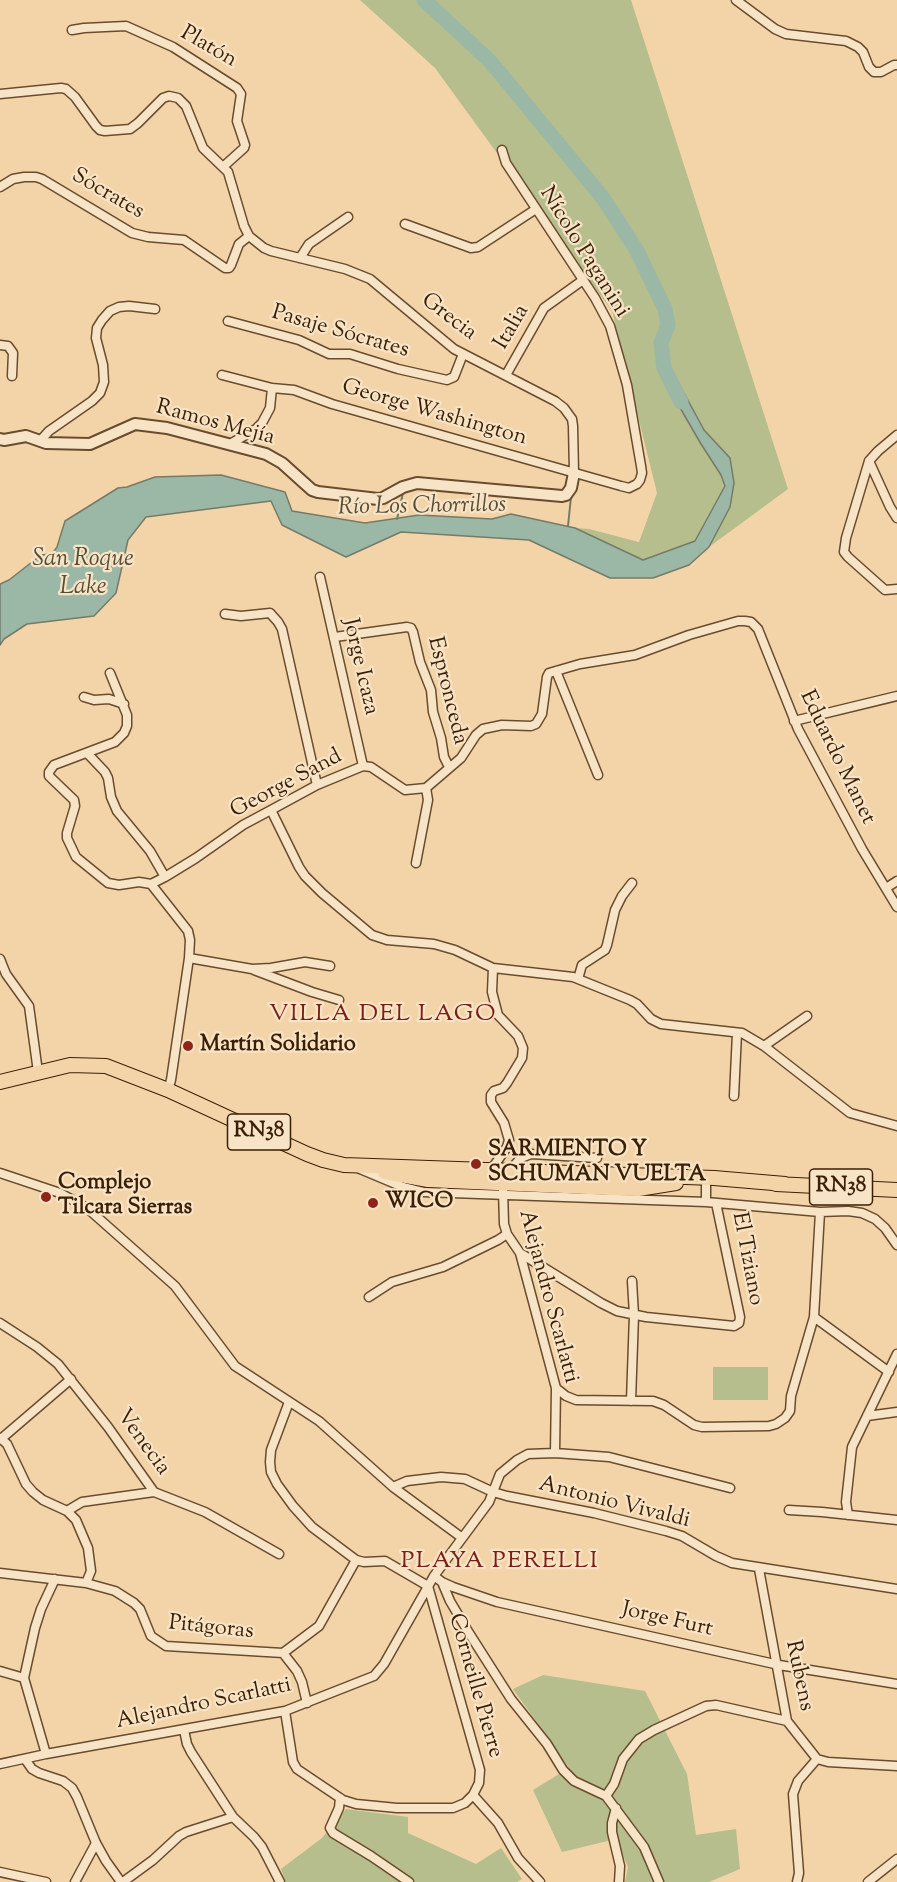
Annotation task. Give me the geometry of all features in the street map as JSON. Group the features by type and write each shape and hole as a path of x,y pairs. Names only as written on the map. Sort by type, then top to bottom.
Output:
{"main road":[{"name":"RN38","path":"0,1082 70,1065 106,1066 168,1090 307,1154 334,1163 421,1180 638,1189 675,1183 785,1184"},
{"name":"RN38","path":"354,1166 491,1170"},
{"path":"491,1170 499,1174 505,1183"},
{"name":"RN38","path":"505,1183 508,1177 514,1174 591,1178 611,1174 897,1190"}],"street":[{"path":"736,0 775,29 786,34 846,41 858,47 863,52 869,68 874,72 881,72 897,65"},
{"name":"Platón","path":"72,30 126,26 173,48 237,87 241,94 237,121 245,145 225,166"},
{"path":"0,94 66,89 75,97 96,126 105,131 126,130 134,127 163,98 174,96 186,106 203,147 225,166 231,177 243,226 249,236"},
{"name":"Nícolo Paganini","path":"502,150 506,163 595,298 609,326 627,385 642,473 637,484"},
{"name":"Sócrates","path":"0,187 13,179 36,177 132,233 148,237 184,240 222,267 228,268 239,244 249,236"},
{"path":"405,224 471,248 478,247 536,209"},
{"path":"300,258 309,244 348,217"},
{"name":"Grecia","path":"249,236 264,248 345,269 370,279 462,354 555,401 569,413 573,426 574,473"},
{"name":"Italia","path":"506,375 544,308 583,280"},
{"path":"40,441 49,431 100,393 104,382 103,365 96,338 97,328 102,320 110,311 119,308 129,306 155,309"},
{"name":"Pasaje Sócrates","path":"228,321 299,340 329,354 350,354 398,369 447,380 454,377 462,354"},
{"path":"0,345 8,346 13,352 12,376"},
{"name":"George Washington","path":"222,375 272,388 294,390 332,404 621,486 632,487 637,484"},
{"path":"230,444 262,423 270,408 272,388"},
{"name":"Ramos Mejía","path":"0,439 26,436 58,444 90,444 135,424 168,428 266,454 276,459 312,490 378,498 417,483 562,496 566,495 571,488 574,473"},
{"path":"897,435 869,461 844,552 885,590 897,589"},
{"path":"869,461 897,518"},
{"name":"Jorge Icaza","path":"320,577 363,766"},
{"path":"225,614 241,616 270,613 282,629 317,785"},
{"name":"Eduardo Manet","path":"556,671 580,664 635,655 689,635 738,621 751,622 758,629 795,721 862,849 897,907"},
{"name":"Espronceda","path":"334,637 411,628 420,662 431,690 434,718 441,738 444,757 449,767"},
{"path":"416,862 428,800 426,788 460,758 483,729 502,725 531,726 536,724 542,714 549,673 556,671 597,775"},
{"path":"110,673 124,704 128,720 124,733 115,742 54,765 49,772 52,780 74,800 75,806 67,838 73,853 81,863 108,883 151,884 188,931 189,958 168,1090"},
{"path":"795,721 897,696"},
{"path":"84,697 94,700 109,699 124,704"},
{"path":"87,753 105,772 117,812 150,851 165,876"},
{"name":"George Sand","path":"151,884 196,858 243,825 317,785 363,766 371,767 405,790 426,788"},
{"path":"271,810 305,876 367,932 381,939 434,944 494,968 578,979 630,1000 651,1019 661,1024 748,1035 850,1113 897,1126"},
{"path":"886,888 897,881"},
{"path":"578,979 582,965 604,950 607,945 615,910 632,883"},
{"path":"189,958 252,969 339,1000"},
{"path":"0,959 6,974 29,1006 38,1072"},
{"path":"252,969 305,962 330,966"},
{"path":"491,1170 507,1147 509,1140 491,1095 507,1083 522,1058 523,1048 518,1036 498,1015 492,992 494,968"},
{"path":"764,1046 807,1016"},
{"path":"734,1096 737,1033"},
{"path":"597,1158 531,1154 521,1158 505,1183 820,1212 862,1213 885,1228 897,1245"},
{"path":"0,1173 60,1192 87,1208 175,1286 235,1365 319,1421 393,1487 461,1537"},
{"name":"Alejandro Scarlatti","path":"0,1764 285,1711 374,1676 384,1664 434,1576 489,1502 500,1474 528,1454 555,1453 556,1388 520,1253 507,1234 505,1183"},
{"name":"El Tiziano","path":"706,1183 706,1202"},
{"name":"El Tiziano","path":"634,1315 727,1327 739,1323 740,1317 716,1203"},
{"path":"556,1388 576,1400 653,1401 664,1405 694,1425 702,1427 769,1426 785,1418 790,1411 791,1396 814,1317 820,1212"},
{"path":"369,1297 392,1282 443,1267 507,1234"},
{"path":"520,1253 601,1303 617,1311 634,1315"},
{"path":"631,1401 634,1315 632,1281"},
{"path":"814,1317 889,1372"},
{"name":"Venecia","path":"0,1323 37,1347 71,1379 154,1492 205,1512 279,1554"},
{"path":"848,1515 846,1502 852,1448 897,1354"},
{"path":"71,1379 1,1438 7,1444 26,1484 33,1492 43,1500 67,1511 75,1520 88,1548 91,1571 86,1583"},
{"path":"289,1402 271,1450 270,1461 271,1472 288,1499 312,1527 356,1560 385,1561 428,1586"},
{"path":"867,1416 897,1412"},
{"path":"555,1453 609,1457 730,1488"},
{"name":"Antonio Vivaldi","path":"393,1487 407,1481 441,1477 465,1479 493,1492 666,1531 682,1536 722,1559 759,1569 897,1589"},
{"path":"67,1511 82,1502 154,1492"},
{"path":"789,1510 897,1520"},
{"path":"283,1653 319,1626 356,1560"},
{"name":"Rubens","path":"759,1569 787,1721 817,1759"},
{"name":"Pitágoras","path":"0,1573 86,1583 115,1591 140,1609 151,1636 166,1646 283,1653 297,1671 307,1703"},
{"name":"Jorge Furt","path":"434,1576 466,1592 497,1602 776,1664 897,1684"},
{"path":"46,1754 24,1678 35,1628 55,1579"},
{"path":"442,1582 450,1601 500,1684 563,1770 574,1781 606,1796 616,1808 644,1847 659,1882"},
{"name":"Corneille Pierre","path":"428,1586 480,1770 479,1783 473,1796"},
{"path":"0,1671 24,1678"},
{"path":"606,1796 614,1784 624,1759 639,1739 706,1706 716,1705 787,1721"},
{"path":"285,1711 293,1762 297,1769 340,1798 356,1804 397,1808 453,1808 465,1803 473,1796 498,1824 518,1858 540,1882"},
{"path":"184,1730 187,1744 233,1817 262,1847 280,1882"},
{"path":"25,1759 32,1769 63,1781 72,1788 96,1843 122,1882 153,1860 179,1836 233,1817"},
{"path":"797,1882 799,1873 793,1794 798,1781 817,1759 828,1762 897,1766"},
{"path":"340,1798 339,1808 330,1828 333,1833 409,1882"},
{"path":"616,1808 612,1832 620,1866 619,1882"},
{"path":"75,1882 96,1843"},
{"path":"868,1882 897,1859"},
{"path":"0,1872 46,1882"}],"green space":[{"path":"360,0 631,0 788,489 709,547 695,541 643,560 575,528 589,529 639,542 657,493 612,311 435,68"},
{"path":"713,1367 768,1367 768,1400 713,1400"},
{"path":"543,1675 645,1691 687,1774 696,1835 736,1829 740,1869 709,1882 625,1882 628,1867 616,1839 562,1852 533,1790 569,1768 513,1689"},
{"path":"346,1809 408,1817 408,1833 476,1864 501,1848 522,1879 517,1882 286,1882 281,1869 322,1838"}],"water":[{"name":"San Roque Lake","path":"678,382 704,430 730,458 734,483 730,507 709,547 689,565 653,578 610,578 529,540 401,532 346,557 282,525 271,501 146,517 128,540 116,593 94,616 27,624 4,639 0,645 0,584 9,580 41,555 52,554 57,547 65,521 118,488 155,477 221,475 285,492 292,511 365,523 419,515 492,519 511,514 575,528 643,560 695,541 725,486 721,475 668,387"}],"waterway":[{"name":"Río Los Chorrillos","path":"424,0 490,61 603,198 637,251 665,309 668,325 661,343 664,368 681,402"},
{"path":"397,519 403,493"},
{"path":"568,526 571,497"}],"place":[{"name":"Martín Solidario","path":"188,1046"},
{"name":"SARMIENTO Y SCHUMAN VUELTA","path":"476,1164"},
{"name":"Complejo Tilcara Sierras","path":"46,1197"},
{"name":"WICO","path":"373,1203"}],"district":[{"name":"VILLA DEL LAGO","path":"383,1016"},
{"name":"PLAYA PERELLI","path":"500,1563"}]}
